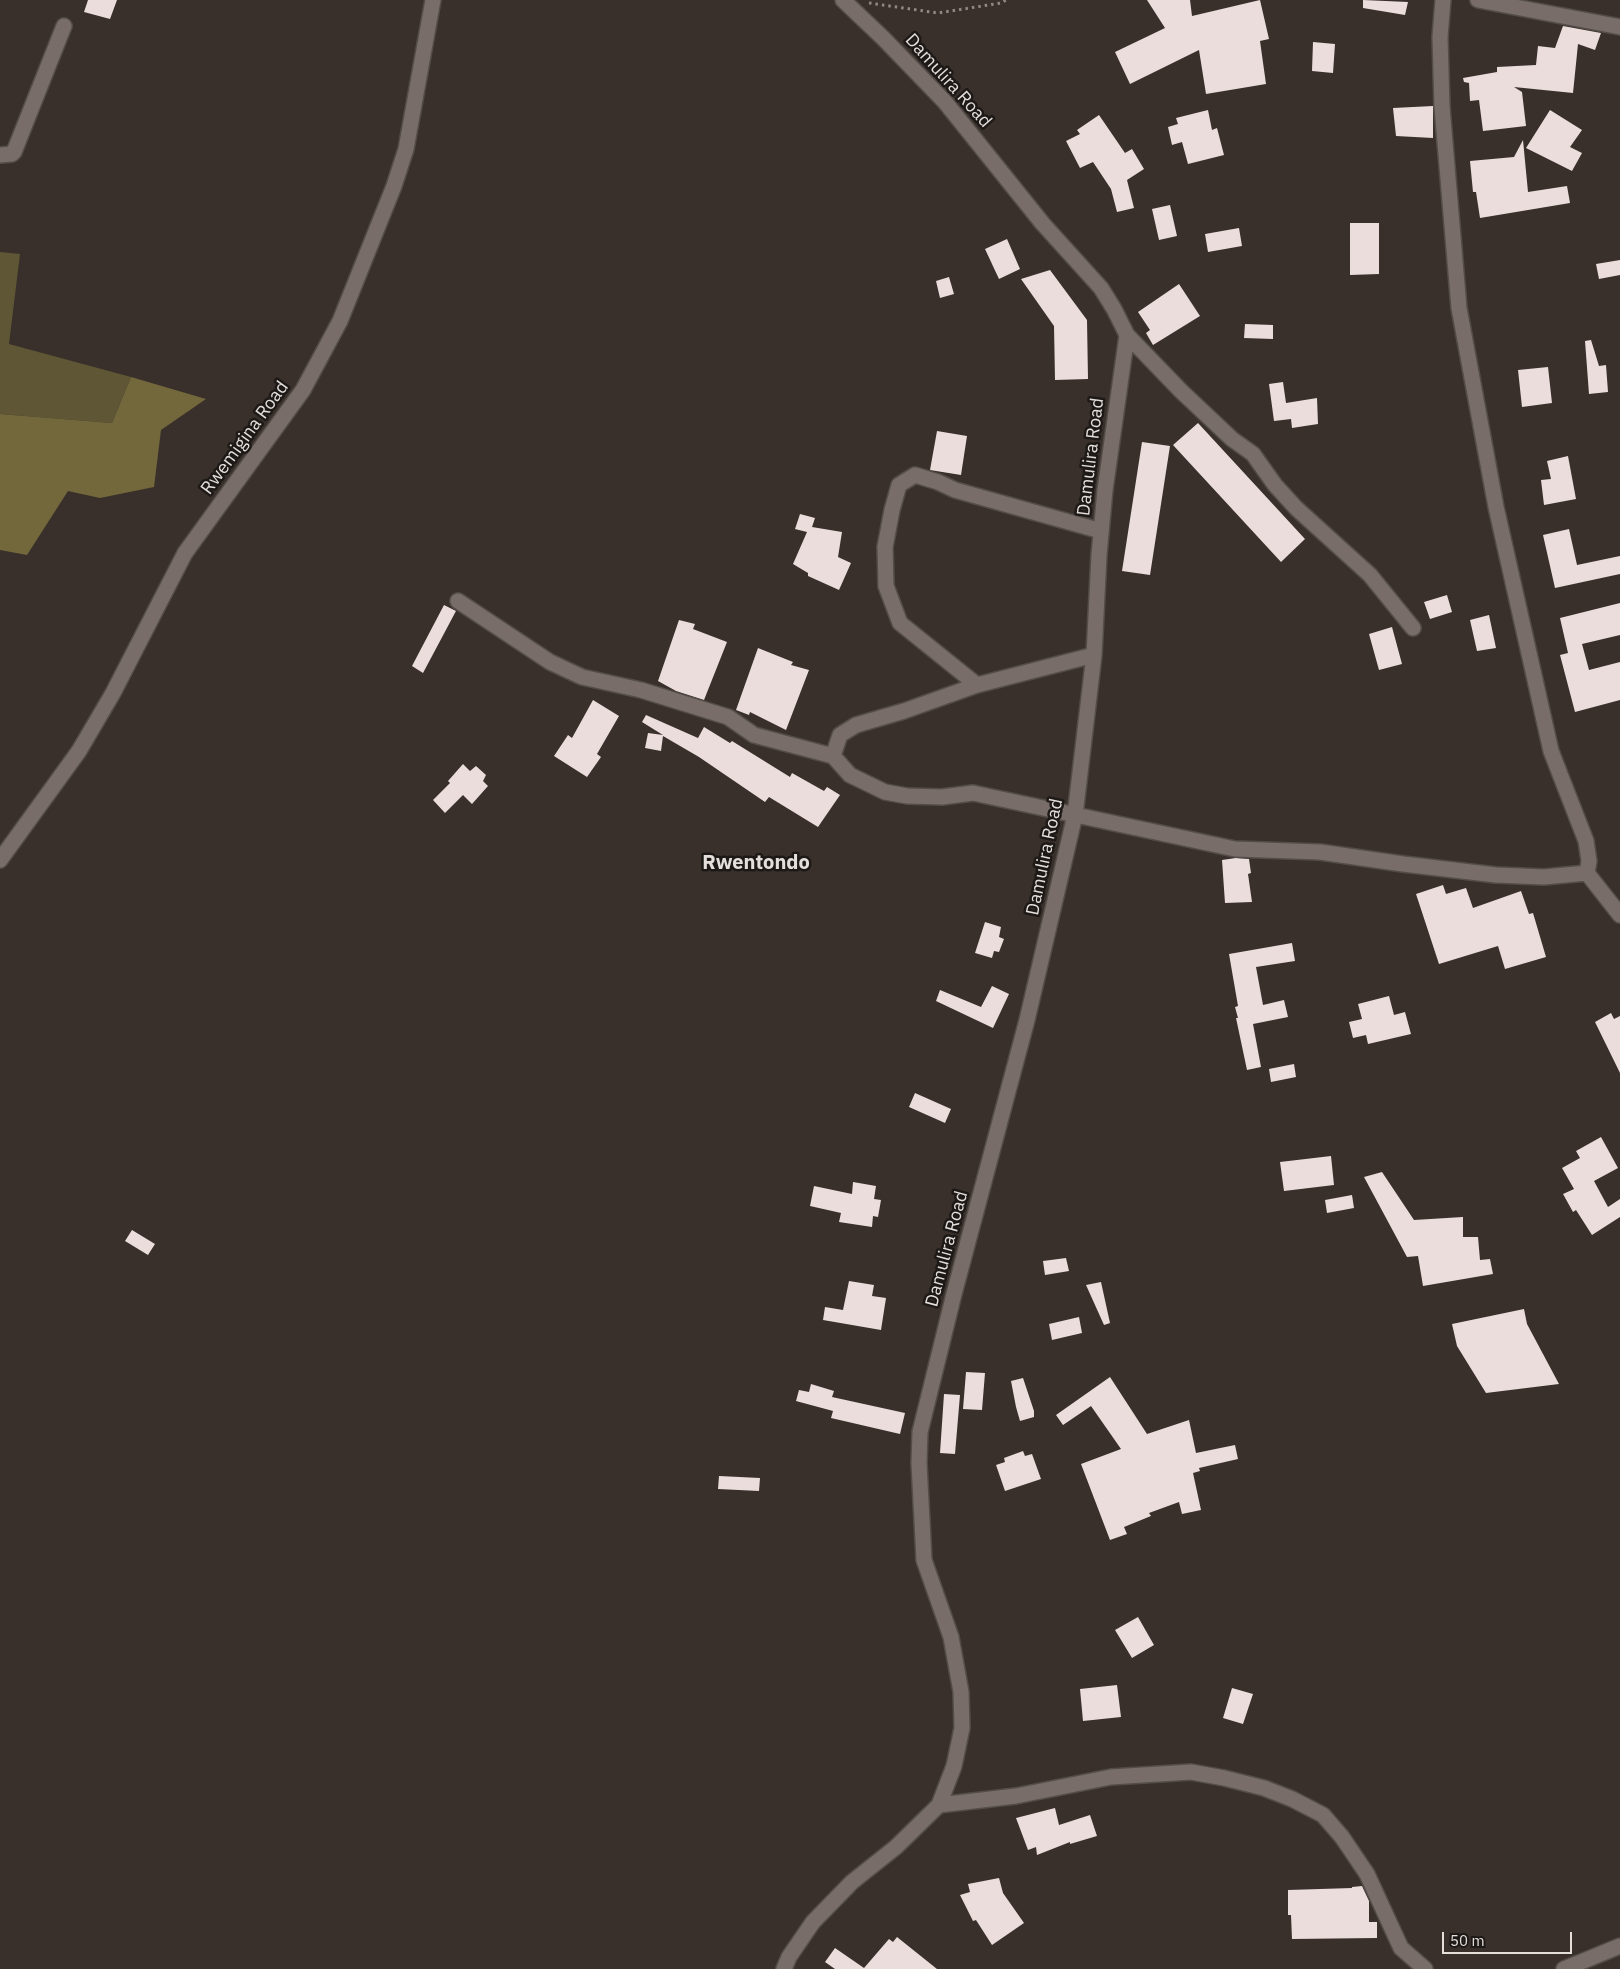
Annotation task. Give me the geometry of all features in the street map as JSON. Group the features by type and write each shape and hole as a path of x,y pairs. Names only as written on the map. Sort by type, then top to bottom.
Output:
{"street":[{"name":"Rwemigina Road","path":"0,860 79,751 113,693 185,553 303,390 340,321 394,186 406,149 433,0"},
{"name":"Damulira Road","path":"843,0 883,38 951,109 1043,224 1101,288 1127,335 1101,531 1094,656 1075,815 1021,1045 954,1294 920,1432 919,1463 924,1560 951,1637 961,1692 962,1728 954,1766 939,1805"},
{"path":"1443,0 1440,37 1442,107 1459,308 1496,506 1551,751 1586,841 1589,861 1588,873 1620,915"},
{"path":"1478,0 1620,27"},
{"path":"0,155 9,155 14,152 64,26"},
{"path":"1127,335 1181,391 1232,439 1253,454 1275,485 1296,508 1370,575 1413,628"},
{"path":"977,685 900,623 886,586 885,547 899,485 915,475 938,482 955,490 1101,531"},
{"path":"458,601 550,662 582,677 641,690 728,717 754,735 833,756 850,775 885,792 907,796 942,796 972,793 1235,849 1320,852 1496,875 1544,877 1588,873"},
{"path":"833,756 840,735 856,725 904,711 977,685 1094,656"},
{"path":"784,1969 789,1957 813,1922 852,1882 896,1848 939,1805 1016,1796 1110,1777 1192,1772 1264,1788 1292,1799 1323,1815 1342,1837 1367,1874 1401,1948 1425,1969"},
{"path":"1564,1969 1620,1946"}],"path":[{"path":"863,3 938,13 1001,3 1006,0"}],"shaded area":[{"path":"0,252 20,254 9,344 131,377 112,423 0,414"},
{"path":"131,377 206,399 161,430 154,487 100,498 68,491 27,555 0,550 0,414 112,423"}],"building":[{"path":"88,0 117,0 110,19 84,12"},
{"path":"1147,0 1190,0 1192,16 1260,0 1269,39 1260,41 1266,84 1206,94 1199,50 1130,84 1115,52 1165,28"},
{"path":"1363,0 1408,2 1405,15 1363,8"},
{"path":"1563,26 1601,33 1595,50 1578,44 1573,93 1514,87 1522,92 1526,126 1483,131 1479,100 1470,101 1469,83 1464,82 1463,78 1497,72 1497,67 1536,65 1538,46 1555,48"},
{"path":"1313,42 1335,44 1333,73 1312,71"},
{"path":"1433,106 1433,138 1396,136 1393,108"},
{"path":"1208,110 1212,130 1217,128 1224,155 1188,164 1182,142 1172,145 1168,127 1178,124 1176,118"},
{"path":"1550,110 1582,130 1570,147 1582,153 1572,171 1526,148"},
{"path":"1099,115 1125,153 1132,149 1144,169 1127,180 1134,208 1117,212 1111,189 1093,162 1080,168 1066,141 1080,134 1077,130"},
{"path":"1523,140 1528,192 1567,186 1570,203 1480,218 1476,192 1473,192 1470,161 1514,157"},
{"path":"1170,205 1177,236 1159,240 1152,209"},
{"path":"1350,223 1379,223 1379,274 1350,275"},
{"path":"1239,228 1242,246 1208,252 1205,234"},
{"path":"1007,239 1020,269 999,279 985,249"},
{"path":"1620,260 1620,275 1599,279 1596,264"},
{"path":"1050,270 1087,320 1088,379 1055,380 1054,326 1021,279"},
{"path":"949,277 954,294 940,298 936,281"},
{"path":"1179,284 1200,316 1153,345 1146,333 1150,330 1138,312"},
{"path":"1245,324 1273,325 1273,339 1244,338"},
{"path":"1591,340 1599,366 1606,365 1608,392 1589,394 1585,341"},
{"path":"1548,367 1552,403 1522,407 1518,370"},
{"path":"1283,382 1286,403 1317,398 1318,424 1292,428 1291,419 1274,421 1269,384"},
{"path":"1198,423 1305,539 1281,562 1173,445"},
{"path":"937,431 967,436 961,475 930,470"},
{"path":"1142,442 1170,446 1150,575 1122,571"},
{"path":"1568,456 1576,499 1544,505 1541,480 1551,479 1547,461"},
{"path":"800,514 815,518 812,527 842,532 838,557 851,563 839,590 808,576 808,573 793,564 807,532 795,529"},
{"path":"1569,529 1577,565 1620,556 1620,574 1555,588 1543,535"},
{"path":"1447,595 1452,612 1430,619 1424,602"},
{"path":"1620,603 1620,635 1582,644 1589,670 1620,662 1620,700 1575,712 1560,655 1568,653 1560,618"},
{"path":"444,605 456,611 423,673 412,666"},
{"path":"1489,615 1496,648 1477,651 1470,620"},
{"path":"679,620 695,624 693,629 727,642 704,700 676,691 658,681"},
{"path":"1392,627 1402,664 1379,670 1369,634"},
{"path":"758,648 793,662 791,665 809,670 786,730 750,712 749,715 736,710"},
{"path":"593,700 619,716 597,754 601,757 587,777 554,756 568,735 572,738"},
{"path":"646,715 698,738 704,727 730,743 732,741 790,777 792,773 824,791 827,787 840,795 818,827 769,797 765,802 699,757 663,736 661,751 645,748 648,733 663,735 642,722"},
{"path":"463,764 470,771 476,766 486,775 483,781 488,786 472,804 463,795 445,813 433,800 450,783 448,781"},
{"path":"1249,859 1251,873 1248,874 1252,902 1225,903 1222,860"},
{"path":"1443,885 1446,894 1466,888 1473,908 1521,891 1529,914 1533,913 1546,957 1505,969 1498,946 1439,964 1416,894"},
{"path":"985,922 1001,927 999,937 1004,939 999,952 994,951 992,958 975,953"},
{"path":"1292,943 1295,961 1256,967 1263,1005 1284,1000 1288,1017 1253,1024 1261,1067 1247,1070 1236,1018 1238,1018 1235,1007 1238,1006 1229,954"},
{"path":"992,986 1009,994 993,1028 936,1001 940,990 981,1007"},
{"path":"1389,996 1394,1015 1405,1012 1411,1034 1368,1044 1366,1035 1353,1038 1349,1022 1362,1019 1358,1004"},
{"path":"1611,1013 1614,1019 1620,1016 1620,1073 1595,1022"},
{"path":"1294,1064 1296,1077 1271,1082 1269,1069"},
{"path":"915,1093 951,1109 945,1123 909,1107"},
{"path":"1601,1137 1618,1168 1594,1181 1608,1207 1620,1199 1620,1217 1592,1235 1576,1210 1573,1212 1563,1194 1574,1189 1562,1168 1580,1158 1576,1151"},
{"path":"1331,1156 1334,1185 1284,1191 1280,1162"},
{"path":"1382,1172 1414,1220 1463,1217 1463,1237 1478,1237 1480,1260 1490,1259 1493,1274 1423,1286 1418,1256 1407,1257 1364,1177"},
{"path":"853,1182 876,1186 874,1199 881,1200 878,1217 873,1216 872,1227 839,1222 841,1213 810,1206 814,1186 852,1194"},
{"path":"1352,1195 1354,1208 1327,1213 1325,1200"},
{"path":"132,1230 155,1244 148,1255 125,1241"},
{"path":"1066,1258 1069,1271 1045,1275 1043,1261"},
{"path":"849,1281 874,1285 872,1296 886,1298 881,1330 823,1320 825,1307 843,1310"},
{"path":"1101,1282 1110,1323 1104,1325 1086,1285"},
{"path":"1524,1309 1527,1324 1559,1384 1486,1393 1457,1346 1452,1324"},
{"path":"1079,1317 1082,1333 1052,1340 1049,1324"},
{"path":"966,1372 985,1373 982,1410 963,1409"},
{"path":"1110,1377 1147,1434 1189,1420 1196,1453 1235,1445 1238,1459 1199,1468 1200,1471 1193,1473 1201,1510 1182,1514 1179,1502 1149,1513 1151,1516 1124,1527 1127,1534 1110,1540 1081,1464 1121,1449 1091,1406 1063,1425 1056,1415"},
{"path":"1023,1378 1034,1411 1034,1417 1020,1421 1011,1381"},
{"path":"811,1384 834,1391 832,1397 905,1413 900,1434 831,1418 833,1411 796,1401 799,1390 809,1392"},
{"path":"944,1394 960,1395 955,1454 940,1453"},
{"path":"1023,1451 1025,1456 1032,1454 1041,1479 1005,1491 996,1465 1005,1462 1004,1458"},
{"path":"719,1476 760,1478 759,1491 718,1489"},
{"path":"1138,1617 1154,1645 1132,1658 1115,1630"},
{"path":"1117,1685 1121,1717 1083,1721 1080,1689"},
{"path":"1232,1688 1253,1694 1243,1724 1223,1718"},
{"path":"1055,1808 1059,1825 1090,1815 1097,1836 1070,1844 1070,1842 1037,1855 1036,1847 1028,1850 1016,1818"},
{"path":"999,1878 1003,1893 1024,1923 992,1945 976,1920 973,1921 960,1895 970,1892 968,1884"},
{"path":"1362,1886 1369,1901 1369,1922 1377,1922 1377,1938 1292,1939 1291,1915 1288,1915 1288,1890"},
{"path":"897,1937 937,1969 835,1969 825,1962 835,1948 864,1968 889,1939 893,1942"}],"district":[{"name":"Rwentondo","path":"756,863"}]}
